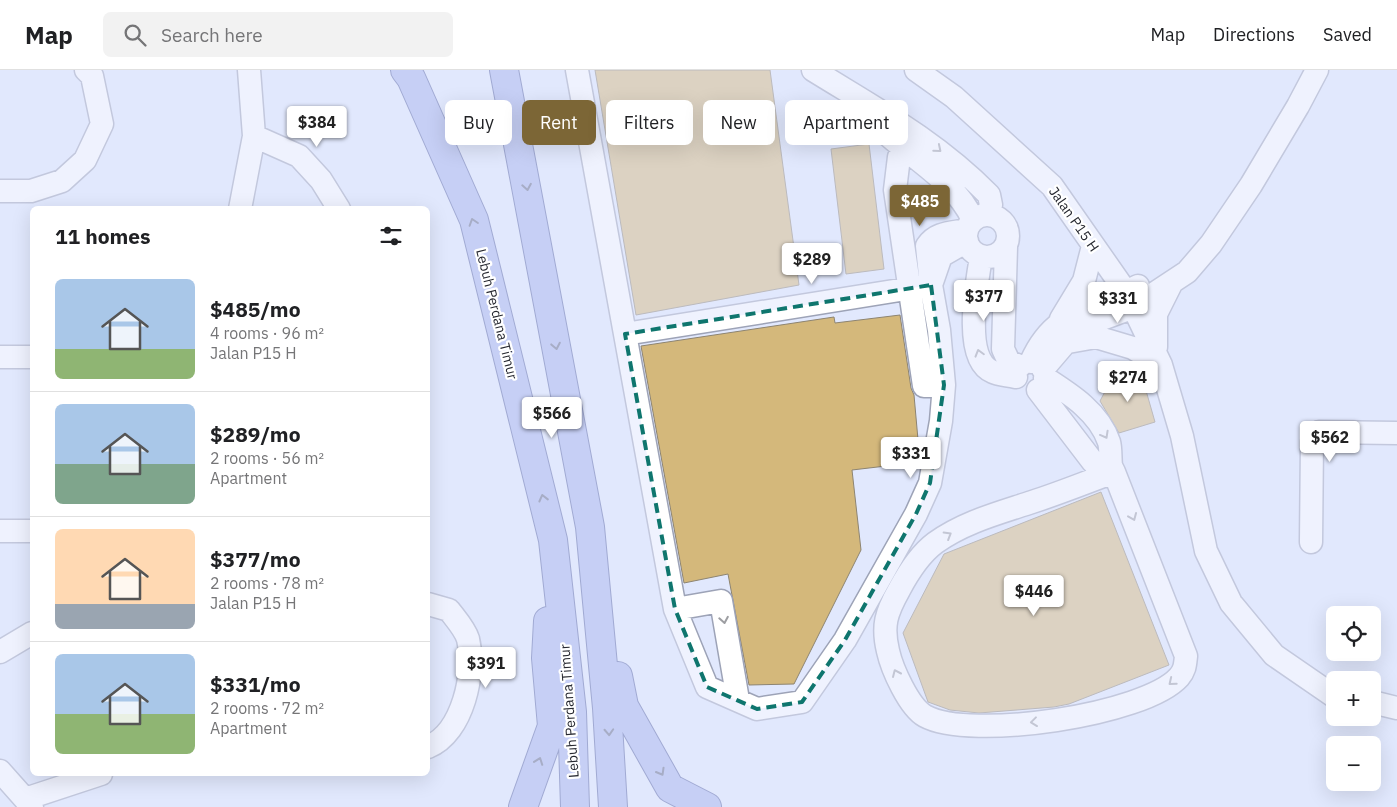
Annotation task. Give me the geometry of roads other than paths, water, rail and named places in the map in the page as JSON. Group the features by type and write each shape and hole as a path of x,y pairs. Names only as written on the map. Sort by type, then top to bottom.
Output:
{"main road":[{"name":"Lebuh Perdana Timur","path":"405,70 411,78 474,220 553,540 572,712 575,807"},
{"path":"504,70 624,706 670,788 707,807"},
{"path":"520,70 520,150"},
{"path":"590,527 607,708 613,807"},
{"path":"523,807 552,726 546,658 553,540"}],"street":[{"path":"0,191 31,191 62,181 85,160 102,124 92,76 86,70"},
{"path":"241,206 254,136 249,70"},
{"path":"576,70 675,609 707,687 757,709 802,702 845,640 916,514 930,483 941,422 944,385 924,386 920,287 927,246 932,238 942,234 975,232 994,216 1005,226 1008,232 1003,349 1009,362 1077,398 1086,407 1109,442 1113,469 1186,656 1185,669 1179,678 1160,692 1082,717 997,727 948,722 925,716 907,696 889,656 884,632 891,604 912,567 934,544 966,524 1113,469"},
{"path":"813,70 884,112 933,145 989,195 991,205 975,232 974,326 979,358 991,372 1032,374"},
{"name":"Jalan P15 H","path":"916,70 954,97 1052,186 1130,300 1159,360 1182,436 1206,551 1231,603 1274,655 1326,691"},
{"path":"1032,374 1037,346 1061,333 1086,307 1130,300 1164,280 1204,250 1251,185 1317,70"},
{"path":"853,95 858,100"},
{"path":"254,136 299,156 322,180 337,206"},
{"path":"889,145 889,173 920,287"},
{"path":"901,145 954,192 975,232 995,256 1006,247"},
{"path":"895,190 899,157 909,152"},
{"path":"1061,333 1084,281 1099,255 1141,277 1164,280"},
{"path":"1159,360 1154,328 1164,280"},
{"path":"624,334 920,287"},
{"path":"1061,333 1096,337 1132,348 1159,360"},
{"path":"0,357 30,357"},
{"path":"1311,542 1312,442 1314,436 1319,432 1397,433"},
{"path":"0,531 30,531"},
{"path":"675,609 721,601 738,700"},
{"path":"430,605 449,610 468,637 471,665 464,701 450,730 430,745"},
{"path":"0,652 30,634"},
{"name":"Jalan P15 H","path":"1274,655 1326,681"},
{"path":"1381,701 1397,698"},
{"path":"1381,704 1397,708"},
{"path":"1381,716 1397,720"},
{"path":"0,771 28,803 96,776"}]}
